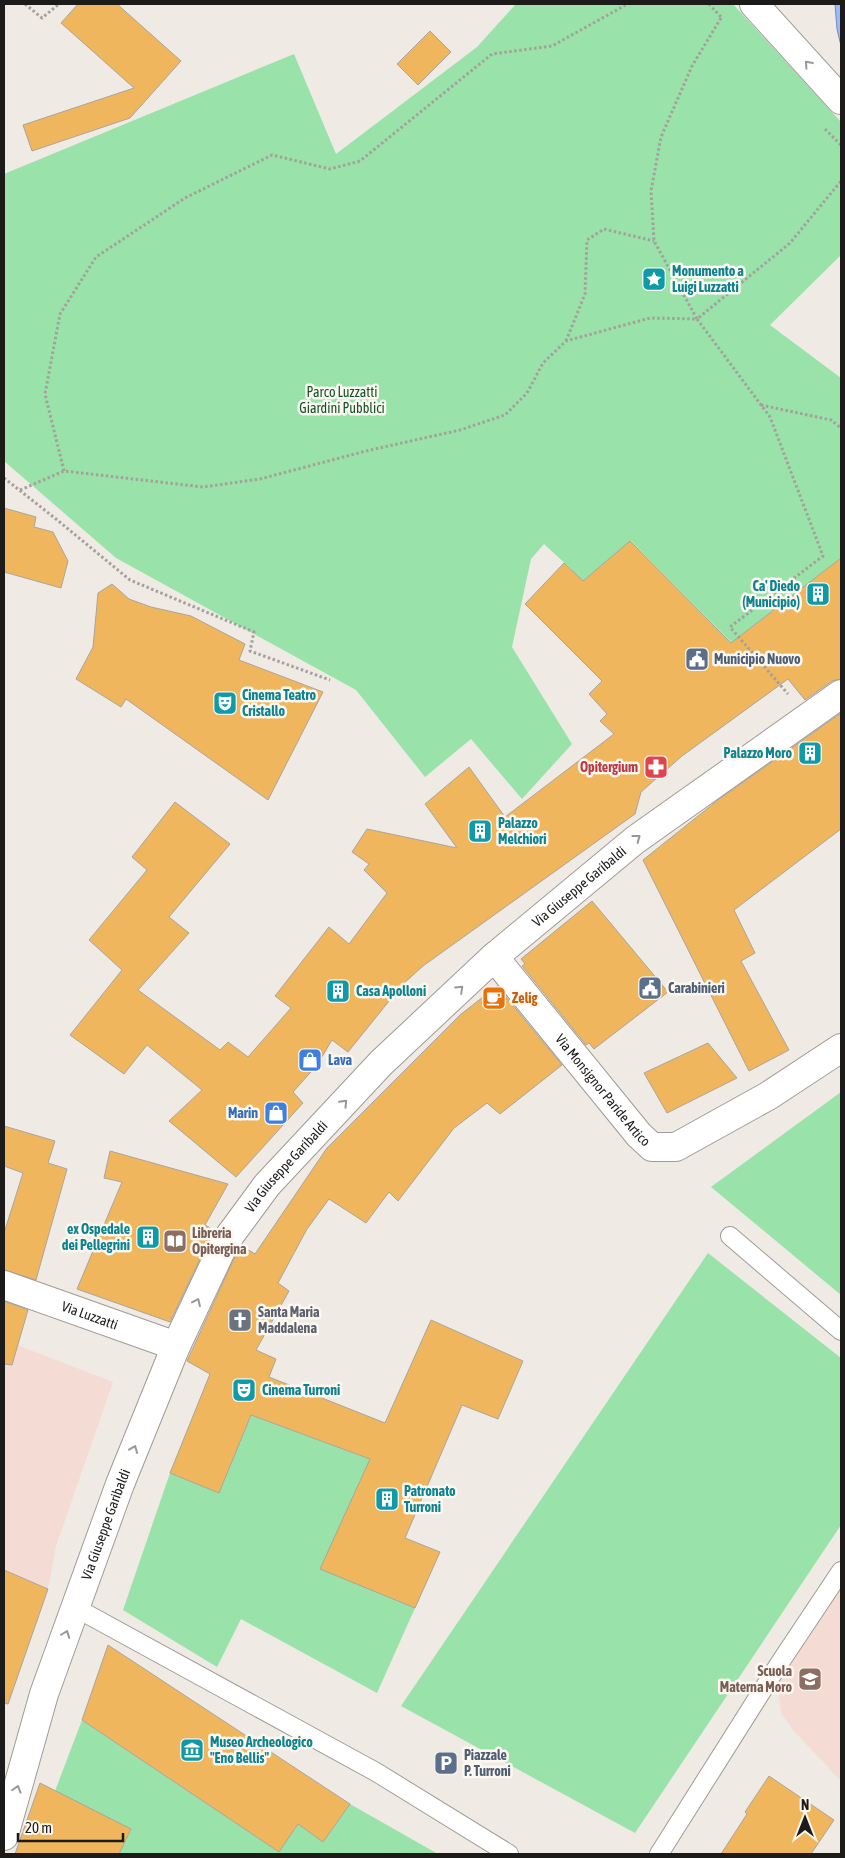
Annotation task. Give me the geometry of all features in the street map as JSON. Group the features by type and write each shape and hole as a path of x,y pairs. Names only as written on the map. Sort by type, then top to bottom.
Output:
{"street":[{"path":"754,4 841,100"},
{"name":"Via Giuseppe Garibaldi","path":"4,1836 44,1694 120,1484 176,1346 225,1242 267,1185 382,1063 494,957 634,840 841,694"},
{"name":"Via Monsignor Paride Artico","path":"494,957 639,1135 652,1147 676,1147 768,1096 841,1048"},
{"name":"Via Luzzatti","path":"4,1286 176,1346"}],"lane":[{"path":"730,1236 841,1331"},
{"path":"659,1854 779,1664 841,1571"},
{"path":"76,1608 376,1772 509,1854"}],"path":[{"path":"25,4 42,18 59,4"},
{"path":"64,471 45,394 60,314 96,257 185,198 272,155 330,169 360,161 492,54 552,46 625,4"},
{"path":"721,18 692,66 661,137 651,191 654,242 697,319 770,416 823,556 730,627 808,717"},
{"path":"566,342 650,318 697,319 790,243 841,181"},
{"path":"20,490 64,471 203,487 260,479 366,451 460,430 505,415 527,393 543,363 566,342 585,294 586,240 604,229 654,242"},
{"path":"761,405 831,420 841,428"},
{"path":"4,478 130,580 254,632 250,652 330,680"}],"shaded area":[{"path":"4,1310 26,1319 17,1345 113,1382 56,1546 48,1588 4,1570"},
{"name":"Scuola Materna Moro","path":"841,1571 841,1781 794,1731 781,1713 779,1664"}],"green space":[{"name":"Parco Luzzatti Giardini Pubblici","path":"516,4 733,4 841,122 841,255 770,325 841,378 841,558 732,643 631,541 580,583 570,568 544,544 531,559 512,647 572,744 522,799 471,739 425,777 356,690 116,558 4,461 4,174 294,54 336,154 477,47"},
{"path":"841,1092 841,1295 711,1187"},
{"path":"708,1253 841,1358 841,1525 635,1833 401,1706"},
{"path":"251,1415 370,1459 321,1569 415,1608 377,1693 241,1619 217,1667 123,1610 170,1473 219,1493"},
{"path":"82,1720 279,1852 298,1824 323,1842 350,1804 438,1854 119,1854 131,1830 55,1791"}],"water":[{"path":"835,4 841,4 841,46 837,29"}],"building":[{"path":"78,4 117,4 181,61 130,118 32,151 23,125 134,88 61,23"},
{"path":"430,31 451,52 418,85 397,64"},
{"path":"4,508 36,517 34,527 53,532 68,561 61,588 4,572"},
{"path":"630,541 731,643 841,558 841,679 832,681 805,700 788,679 682,756 641,792 635,814 423,966 402,985 348,1052 332,1040 317,1065 293,1092 303,1103 236,1177 169,1121 202,1090 147,1045 124,1074 70,1035 122,970 89,940 147,870 132,857 175,802 230,844 169,917 189,933 138,990 220,1050 228,1042 248,1057 291,1008 275,996 329,927 349,944 387,893 364,870 369,864 352,852 367,829 457,848 425,804 469,767 505,817 614,734 600,721 607,714 589,694 602,681 525,604 564,563 583,581"},
{"name":"Cinema Teatro Cristallo","path":"112,584 129,599 151,607 191,616 245,644 239,660 323,692 268,800 126,699 121,707 76,679 93,647 98,593"},
{"path":"841,713 841,829 734,910 755,953 741,961 789,1050 749,1071 643,860 718,800"},
{"path":"592,901 668,992 594,1049 589,1043 586,1045 522,966 525,964 521,959"},
{"path":"497,986 562,1065 500,1114 487,1103 454,1128 398,1201 389,1192 366,1223 329,1199 307,1229 278,1283 289,1291 256,1350 276,1359 269,1377 385,1423 431,1320 523,1361 498,1419 462,1405 405,1538 440,1552 415,1608 320,1569 370,1459 251,1415 219,1493 170,1473 210,1374 187,1361 238,1250 242,1246 255,1254 327,1148 460,1015"},
{"path":"708,1043 737,1078 667,1113 644,1073"},
{"path":"4,1126 55,1141 48,1163 67,1169 36,1280 4,1270 4,1233 23,1173 4,1166"},
{"name":"ex Ospedale dei Pellegrini","path":"110,1151 228,1184 205,1225 214,1230 170,1322 77,1289 122,1182 104,1178"},
{"path":"4,1301 28,1310 12,1365 4,1364"},
{"path":"4,1570 48,1589 8,1704 4,1703"},
{"path":"108,1645 350,1804 323,1842 298,1824 279,1852 82,1720"},
{"path":"769,1776 834,1820 811,1854 721,1854 747,1814 745,1812"},
{"path":"40,1783 131,1829 119,1854 15,1854"}],"place":[{"name":"Monumento a Luigi Luzzatti","path":"654,279"},
{"name":"Ca' Diedo (Municipio)","path":"818,594"},
{"name":"Municipio Nuovo","path":"697,659"},
{"name":"Cinema Teatro Cristallo","path":"225,703"},
{"name":"Palazzo Moro","path":"810,753"},
{"name":"Opitergium","path":"656,767"},
{"name":"Palazzo Melchiori","path":"480,831"},
{"name":"Carabinieri","path":"650,988"},
{"name":"Casa Apolloni","path":"338,991"},
{"name":"Zelig","path":"494,998"},
{"name":"Lava","path":"310,1060"},
{"name":"Marin","path":"276,1113"},
{"name":"ex Ospedale dei Pellegrini","path":"148,1237"},
{"name":"Libreria Opitergina","path":"175,1241"},
{"name":"Santa Maria Maddalena","path":"240,1320"},
{"name":"Cinema Turroni","path":"244,1390"},
{"name":"Patronato Turroni","path":"387,1499"},
{"name":"Scuola Materna Moro","path":"810,1679"},
{"name":"Museo Archeologico \"Eno Bellis\"","path":"192,1750"},
{"name":"Piazzale P. Turroni","path":"446,1763"}]}
